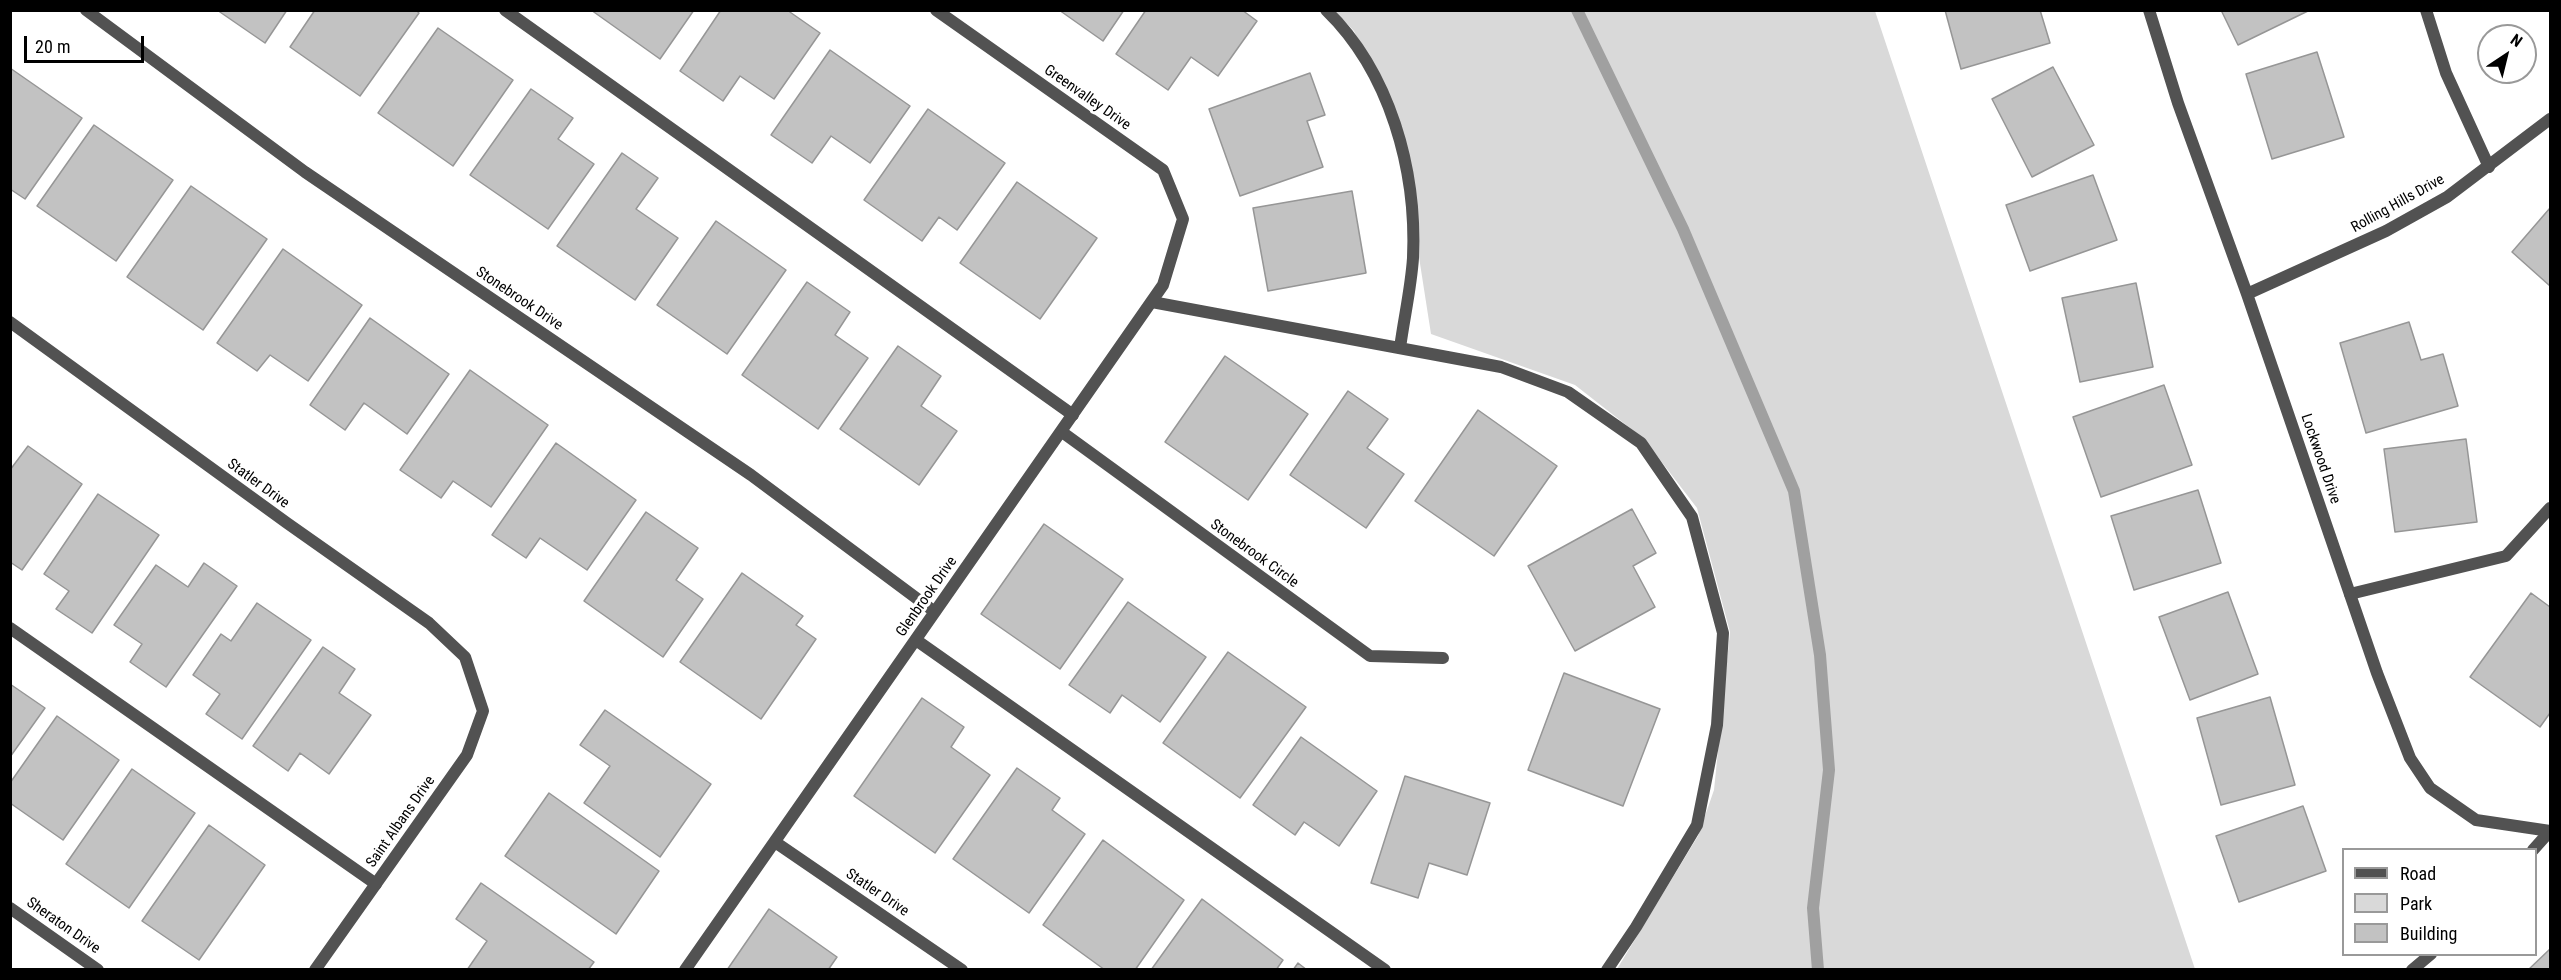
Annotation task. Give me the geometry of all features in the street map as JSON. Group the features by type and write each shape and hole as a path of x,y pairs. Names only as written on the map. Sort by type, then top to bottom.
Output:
{"street":[{"name":"Stonebrook Drive","path":"86,10 305,172 751,475 935,612"},
{"path":"505,10 1073,415"},
{"name":"Greenvalley Drive","path":"936,10 1163,170 1183,219 1180,235"},
{"path":"1326,10 1340,24 1372,71 1401,142 1412,202 1413,259 1400,348"},
{"name":"Lockwood Drive","path":"2150,10 2178,104 2247,294 2377,673 2410,758 2430,788 2476,820 2550,831"},
{"path":"2426,10 2446,73 2489,167"},
{"name":"Rolling Hills Drive","path":"2247,294 2386,231 2446,197 2489,167 2550,119"},
{"name":"Glenbrook Drive","path":"685,969 1152,302 1163,285 1180,235"},
{"path":"1152,302 1501,367 1568,392 1641,443 1692,517 1723,633 1717,725 1697,825 1636,927 1607,969"},
{"name":"Statler Drive","path":"10,322 286,524 429,623 465,657 474,681"},
{"name":"Stonebrook Circle","path":"1062,432 1370,656 1443,658"},
{"path":"2350,594 2506,556 2550,508"},
{"path":"10,628 376,884"},
{"path":"916,640 1385,969"},
{"name":"Saint Albans Drive","path":"315,969 467,754 483,711 474,681"},
{"name":"Lockwood Drive","path":"2534,848 2550,831"},
{"name":"Statler Drive","path":"775,842 962,969"},
{"name":"Sheraton Drive","path":"10,908 98,969"},
{"path":"2412,969 2428,956"}],"green space":[{"path":"1335,11 1875,11 2195,969 1617,969 1698,836 1714,790 1730,632 1697,508 1644,439 1575,385 1431,334 1399,129 1354,31"}],"building":[{"path":"217,10 287,10 265,43"},
{"path":"315,10 416,10 419,13 360,96 290,47"},
{"path":"591,10 694,10 660,59"},
{"path":"721,10 787,10 820,33 774,99 740,76 723,101 680,71"},
{"path":"1059,10 1124,10 1103,41"},
{"path":"1146,10 1242,10 1257,21 1218,76 1191,57 1168,90 1116,54"},
{"path":"1945,10 2040,10 2050,43 1961,69"},
{"path":"2221,10 2310,10 2238,45"},
{"path":"438,28 513,80 453,166 378,113"},
{"path":"830,50 910,106 870,163 831,136 812,163 771,135"},
{"path":"2317,52 2344,137 2272,159 2246,74"},
{"path":"2053,67 2094,145 2032,177 1992,99"},
{"path":"10,68 82,118 25,199 10,189"},
{"path":"1310,73 1325,115 1307,121 1323,167 1240,196 1209,109"},
{"path":"531,89 573,118 558,139 594,164 548,229 470,175"},
{"path":"928,109 1005,163 957,230 939,217 922,241 864,200"},
{"path":"94,125 173,180 116,261 37,206"},
{"path":"622,153 658,178 636,209 678,238 635,300 557,246"},
{"path":"2093,175 2117,240 2030,271 2006,205"},
{"path":"1017,182 1097,238 1040,319 960,263"},
{"path":"191,186 267,239 203,330 127,277"},
{"path":"1352,191 1366,273 1268,291 1253,208"},
{"path":"2550,208 2550,286 2512,252"},
{"path":"716,221 786,270 727,354 657,305"},
{"path":"283,249 362,305 308,381 270,355 257,371 217,343"},
{"path":"807,282 850,312 835,335 868,358 818,429 742,375"},
{"path":"2136,283 2153,367 2080,382 2062,298"},
{"path":"370,318 449,374 407,434 364,403 345,430 310,405"},
{"path":"2409,322 2421,360 2443,354 2458,406 2366,433 2340,343"},
{"path":"898,346 941,376 921,406 957,431 919,485 840,429"},
{"path":"1225,356 1308,414 1248,500 1165,442"},
{"path":"470,370 548,425 491,507 453,481 441,498 400,470"},
{"path":"2164,385 2192,465 2101,497 2073,417"},
{"path":"1348,391 1388,419 1367,448 1404,474 1366,528 1290,475"},
{"path":"1478,410 1557,466 1494,556 1415,501"},
{"path":"2466,439 2477,522 2395,532 2384,449"},
{"path":"556,443 636,500 587,570 540,538 526,558 492,535"},
{"path":"28,446 82,484 22,570 10,562 10,470"},
{"path":"2198,490 2221,563 2134,590 2111,516"},
{"path":"98,494 159,535 92,633 56,609 69,591 44,574"},
{"path":"1632,509 1656,553 1633,566 1655,607 1575,651 1528,566"},
{"path":"646,512 698,548 676,580 703,599 663,657 584,601"},
{"path":"1044,524 1123,579 1060,669 981,614"},
{"path":"204,563 237,586 166,687 130,662 142,644 114,625 156,565 188,587"},
{"path":"742,573 803,616 796,625 816,639 761,719 680,662"},
{"path":"2228,592 2258,674 2190,700 2159,617"},
{"path":"2531,593 2550,607 2550,713 2540,727 2470,677"},
{"path":"1128,602 1206,657 1160,722 1122,695 1110,713 1069,685"},
{"path":"257,603 311,640 242,739 206,714 220,694 193,675 221,634 231,641"},
{"path":"323,647 355,669 339,693 371,715 329,774 300,753 288,771 253,746"},
{"path":"1228,652 1306,707 1240,798 1163,743"},
{"path":"1564,673 1660,709 1623,806 1528,770"},
{"path":"10,684 45,708 10,757"},
{"path":"2270,697 2295,785 2221,805 2197,718"},
{"path":"922,698 964,727 951,747 990,775 935,853 854,796"},
{"path":"605,710 711,784 660,857 584,803 610,766 580,745"},
{"path":"57,716 119,760 63,840 10,803 10,783"},
{"path":"1301,737 1377,791 1339,846 1304,822 1295,835 1253,805"},
{"path":"1017,768 1060,798 1052,810 1085,834 1029,913 953,859"},
{"path":"132,769 195,813 129,908 66,864"},
{"path":"1405,776 1490,803 1467,875 1429,863 1418,898 1371,883"},
{"path":"549,793 659,871 616,934 505,856"},
{"path":"2303,806 2326,871 2239,902 2216,836"},
{"path":"209,825 265,865 199,960 142,921"},
{"path":"1103,840 1184,900 1135,970 1105,970 1043,925"},
{"path":"481,883 594,962 588,970 467,970 487,941 456,919"},
{"path":"1202,899 1283,960 1276,970 1151,970"},
{"path":"769,909 837,957 828,970 727,970"},
{"path":"2550,949 2550,970 2528,970"},
{"path":"1298,963 1307,970 1293,970"}],"waterway":[{"path":"1577,10 1683,229 1794,491 1820,655 1829,770 1813,908 1818,970"}]}
